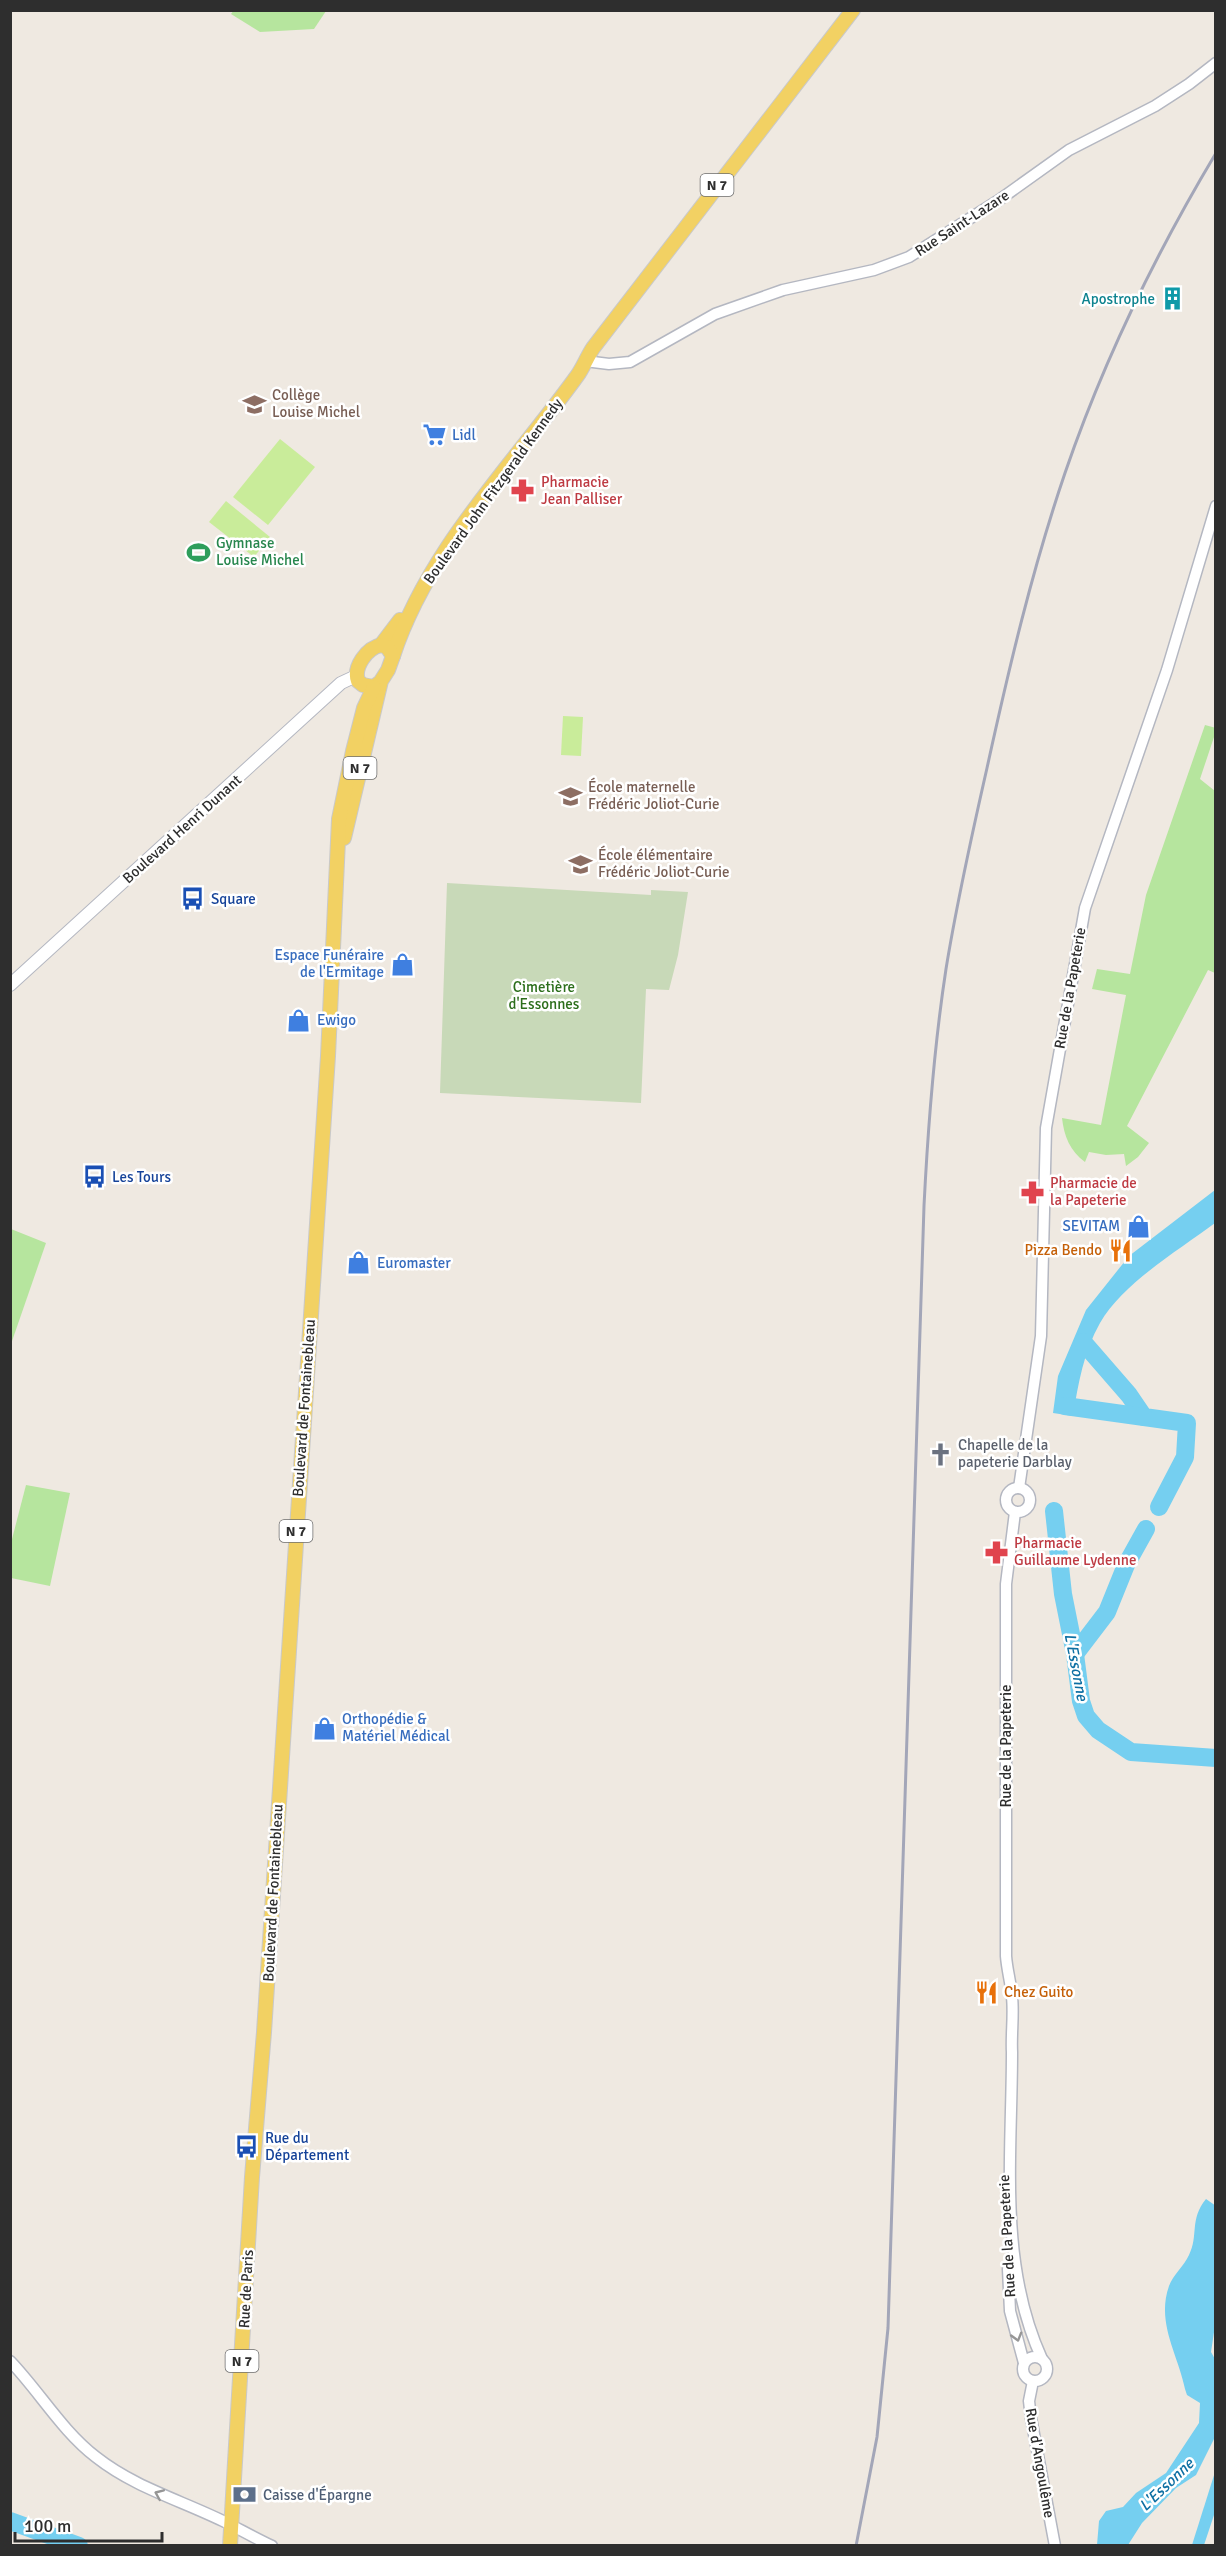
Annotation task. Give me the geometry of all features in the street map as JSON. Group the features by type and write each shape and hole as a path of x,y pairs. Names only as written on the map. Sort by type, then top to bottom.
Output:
{"main road":[{"name":"Boulevard John Fitzgerald Kennedy","path":"378,684 388,670 410,613 432,573 496,481 852,10"},
{"name":"Boulevard John Fitzgerald Kennedy","path":"356,676 369,650 381,645 399,624 425,569 477,492 571,369 585,362"},
{"path":"381,645 387,647 393,656"},
{"path":"356,676 363,685 378,684"},
{"name":"Boulevard Henri Dunant","path":"10,985 341,684 356,676"},
{"name":"Boulevard de Fontainebleau","path":"252,2176 264,2032 326,1076 338,854 349,821 378,684"},
{"name":"Rue de Paris","path":"230,2546 252,2176"}],"street":[{"name":"Rue Saint-Lazare","path":"585,362 609,364 630,362 715,315 783,291 874,270 909,257 989,206 1069,150 1155,106 1189,84 1215,63"},
{"name":"Rue de la Papeterie","path":"1019,1488 1041,1336 1046,1128 1085,908 1167,670 1215,506"},
{"path":"1019,1488 1027,1492 1030,1503 1024,1510 1015,1512 1008,1508 1006,1496 1011,1489 1019,1488"},
{"name":"Rue de la Papeterie","path":"1015,1512 1005,1584 1006,1956 1012,1998 1012,2236 1014,2268 1024,2311 1042,2359"},
{"name":"Rue de la Papeterie","path":"1009,1981 1004,2189 1010,2311 1024,2363"},
{"path":"1030,2358 1042,2359 1047,2367 1046,2374 1040,2380 1033,2381 1024,2374 1024,2363 1030,2358"},
{"path":"10,2361 95,2457 138,2484 272,2546"},
{"name":"Rue d'Angoulême","path":"1033,2381 1029,2401 1031,2418 1055,2546"}],"green space":[{"path":"234,10 326,11 314,29 260,32 231,14"},
{"path":"280,439 315,467 268,525 233,497"},
{"path":"226,501 270,537 254,557 209,522"},
{"path":"563,716 583,717 581,756 561,755"},
{"path":"1205,725 1216,728 1200,779 1215,791 1215,973 1208,970 1127,1126 1149,1143 1138,1157 1126,1166 1124,1154 1106,1155 1089,1152 1085,1162 1075,1153 1069,1143 1062,1118 1101,1125 1126,995 1092,989 1097,969 1130,974 1146,895"},
{"name":"Cimetière d'Essonnes","path":"447,883 651,895 651,890 688,892 678,955 669,990 646,989 641,1103 440,1093"},
{"path":"11,1229 46,1243 11,1344"},
{"path":"26,1485 70,1493 50,1586 11,1578 11,1543"}],"water":[{"path":"1215,1190 1215,1223 1153,1268 1110,1308 1094,1334 1086,1356 1073,1416 1053,1413 1058,1376 1086,1310 1129,1256"},
{"path":"1206,2199 1216,2206 1216,2319 1211,2352 1215,2359 1215,2437 1196,2475 1176,2488 1142,2523 1128,2545 1097,2545 1099,2521 1106,2511 1123,2507 1136,2493 1166,2473 1199,2423 1200,2403 1187,2395 1165,2313 1169,2286 1192,2248 1198,2214"},
{"path":"1215,2472 1215,2512 1204,2545 1192,2545"}],"waterway":[{"path":"1083,1342 1129,1395 1144,1417 1187,1423 1185,1457 1159,1507"},
{"path":"1065,1406 1144,1417"},
{"name":"L'Essonne","path":"1054,1511 1063,1594 1075,1654 1081,1701 1086,1716 1098,1730 1131,1752 1216,1758"},
{"path":"1075,1654 1107,1612 1126,1565 1146,1529"},
{"name":"L'Essonne","path":"10,2521 79,2546"}],"railway":[{"path":"856,2546 877,2437 888,2328 924,1206 932,1087 946,969 970,843 995,731 1042,546 1065,473 1113,350 1151,270 1216,153"}],"place":[{"name":"Apostrophe","path":"1173,299"},
{"name":"Collège Louise Michel","path":"254,404"},
{"name":"Lidl","path":"434,435"},
{"name":"Pharmacie Jean Palliser","path":"523,491"},
{"name":"Gymnase Louise Michel","path":"198,552"},
{"name":"École maternelle Frédéric Joliot-Curie","path":"570,796"},
{"name":"École élémentaire Frédéric Joliot-Curie","path":"580,864"},
{"name":"Square","path":"193,899"},
{"name":"Espace Funéraire de l'Ermitage","path":"402,964"},
{"name":"Ewigo","path":"299,1020"},
{"name":"Les Tours","path":"94,1177"},
{"name":"Pharmacie de la Papeterie","path":"1032,1192"},
{"name":"SEVITAM","path":"1138,1226"},
{"name":"Pizza Bendo","path":"1120,1250"},
{"name":"Euromaster","path":"359,1263"},
{"name":"Chapelle de la papeterie Darblay","path":"940,1454"},
{"name":"Pharmacie Guillaume Lydenne","path":"996,1552"},
{"name":"Orthopédie & Matériel Médical","path":"324,1728"},
{"name":"Chez Guito","path":"986,1992"},
{"name":"Rue du Département","path":"247,2147"},
{"name":"Caisse d'Épargne","path":"245,2495"}]}
